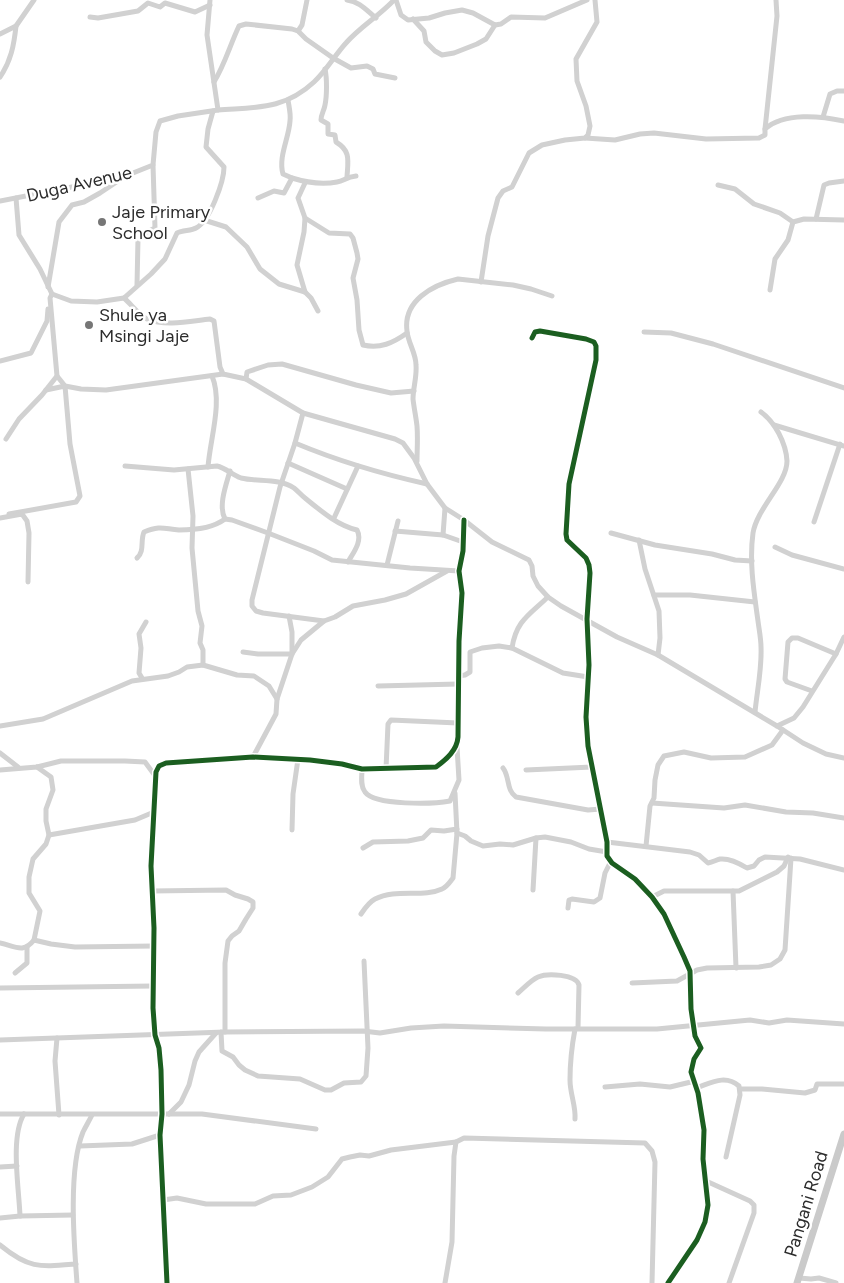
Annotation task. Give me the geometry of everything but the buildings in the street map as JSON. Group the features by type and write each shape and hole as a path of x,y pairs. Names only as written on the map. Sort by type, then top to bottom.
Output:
{"main road":[{"name":"Pangani Road","path":"798,1280 844,1134"}],"street":[{"path":"0,77 8,66 11,57 16,26 34,0"},
{"path":"298,31 302,25 307,0"},
{"path":"347,0 355,1 376,18"},
{"path":"215,110 262,108 288,100 314,82 358,31 376,18 395,0 401,15 408,20 429,18 445,12 462,10 473,13 495,25"},
{"path":"413,19 424,31 426,42 442,55 454,53 477,44 486,39 495,25 511,17 545,18 587,0"},
{"path":"585,138 588,135 590,126 586,106 577,81 576,59 597,22 595,0"},
{"path":"481,282 488,236 498,198 503,191 512,187 529,153 542,145 585,138 615,140 654,133 706,139 759,138 765,135 777,16 776,0"},
{"path":"90,17 98,18 138,11 148,3 160,7 165,3 195,12 210,3"},
{"path":"51,296 71,301 97,302 124,298 165,259 178,233 197,228 204,220 219,193 224,177 224,167 206,147 208,129 215,110 207,35 210,3"},
{"path":"213,82 222,69 239,26 246,24 298,31 333,58 351,68 367,66 373,69 375,74 395,78"},
{"path":"0,34 16,26"},
{"path":"325,69 325,106 321,120 328,124 328,134 335,135 336,142 345,147 348,154 347,176"},
{"path":"823,117 830,94 837,90 844,91"},
{"path":"288,100 290,122 284,144 282,169 284,174 305,183 317,184 339,182 347,176 356,176"},
{"name":"Duga Avenue","path":"0,201 123,177 152,165 156,132 160,121 215,110"},
{"path":"765,129 773,123 784,119 823,117 844,121"},
{"path":"137,285 138,239 139,236 155,228 152,165"},
{"path":"48,287 58,222 72,205 84,202 123,177"},
{"path":"258,198 274,192 284,193 292,178"},
{"path":"816,218 824,185 844,181"},
{"path":"305,183 298,198 305,218 297,265 305,292"},
{"path":"718,185 736,189 754,204 780,214 793,222 816,218 844,220"},
{"path":"9,514 76,502 80,496 70,444 65,386 57,376 51,296 40,269 19,235 16,198"},
{"path":"305,218 329,233 350,234 353,238 358,259 353,278 359,330 363,344 373,347 386,346 407,333"},
{"path":"204,220 226,227 247,247 260,269 272,280 305,292 311,298 318,312"},
{"path":"770,290 775,259 788,240 793,222"},
{"path":"417,462 418,428 414,391 416,362 407,333 406,317 419,296 449,281 458,279 531,289 552,296"},
{"path":"0,361 30,353 47,321 51,296"},
{"path":"124,298 146,318 159,322 210,319 214,321 220,367 223,374"},
{"path":"532,338 535,332 540,331 586,339 594,342 596,346 596,360 569,484 566,534 567,540 586,558 590,573 587,619 588,677 586,717 588,746 607,842 607,856 635,878 652,897 664,914 690,971 693,1026 695,1036 701,1048 692,1064 692,1072 704,1130 703,1159 708,1205 706,1222 697,1240 668,1283"},
{"path":"644,332 670,334 714,344 844,388"},
{"path":"246,379 247,372 250,370 268,365 282,364 391,393 414,391"},
{"path":"46,390 65,386 106,390 223,374 246,379 303,413 395,439 403,444 417,462 427,484 445,508 492,542 530,560 533,576 538,586 548,597 617,637 658,655 803,743 826,754 844,758"},
{"path":"6,440 19,419 57,376"},
{"path":"208,467 217,400 216,384 212,376"},
{"path":"754,712 761,648 752,561 753,533 757,521 785,472 787,461 785,450 774,425 761,412"},
{"path":"303,413 268,533 252,600 252,606 256,611 324,620 335,617 353,606 406,594 447,571"},
{"path":"774,425 842,445 814,522"},
{"path":"295,443 358,466 427,484"},
{"path":"288,463 347,489"},
{"path":"125,466 152,469 223,467 240,478 282,482 294,488 322,510 324,514 334,518 342,525 357,530 359,534 358,542 348,562"},
{"path":"334,518 358,466"},
{"path":"188,469 192,489 192,548 198,611 202,626 200,643 203,650 203,665"},
{"path":"225,519 223,515 224,493 230,472"},
{"path":"443,535 445,508"},
{"path":"0,518 22,514 27,521 29,533 28,582"},
{"path":"137,558 141,554 144,532 164,527 179,530 216,526 225,519 268,533 332,560 459,571"},
{"path":"362,769 364,792 370,796 409,804 437,803 450,801 455,792 459,780 457,746 458,676 462,599 459,571 464,520"},
{"path":"387,565 398,521"},
{"path":"395,531 443,535 463,542"},
{"path":"611,533 655,545 712,554 734,560 752,561"},
{"path":"639,540 645,569 659,611 660,638 658,655"},
{"path":"775,547 792,555 844,569"},
{"path":"654,595 690,595 755,602"},
{"path":"512,648 514,633 519,624 548,597"},
{"path":"289,616 292,632 292,654"},
{"path":"253,757 276,714 277,699 292,654 301,640 324,620"},
{"path":"142,678 139,673 141,648 139,634 146,622"},
{"path":"777,726 794,718 803,708 836,654 844,637"},
{"path":"812,691 787,682 785,679 788,642 792,638 798,638 836,654"},
{"path":"458,676 470,672 470,652 499,646 512,648 563,673 588,677"},
{"path":"244,652 292,654"},
{"path":"0,726 43,719 132,681 142,678 168,676 187,667 203,665 236,675 254,676 269,686 277,699"},
{"path":"378,686 458,684"},
{"path":"386,769 388,724 391,720 458,723"},
{"path":"646,846 658,765 664,756 684,752 711,758 745,756 772,745 783,730"},
{"path":"167,1283 160,1135 162,1114 159,1048 155,1035 153,986 154,946 151,866 156,772 159,766 166,763 253,757 298,759 342,764 362,769 436,766 457,746"},
{"path":"0,753 18,768"},
{"path":"292,830 293,794 298,759"},
{"path":"0,770 37,767 61,761 142,761 145,762 156,777"},
{"path":"0,943 22,948 27,947 34,940 40,911 29,893 29,877 33,859 46,844 49,835 46,810 53,790 51,776 37,767"},
{"path":"526,770 592,767"},
{"path":"504,768 508,774 510,789 516,797 588,810 601,808"},
{"path":"361,914 369,903 375,899 392,893 423,893 441,889 453,878 457,831 455,792"},
{"path":"652,803 724,808 745,805 786,812 813,812 844,818"},
{"path":"49,835 135,820 154,812"},
{"path":"363,848 373,842 408,841 423,838 431,830 457,831 483,846 500,844 513,846 536,838 556,838 589,849 607,852"},
{"path":"533,890 536,838"},
{"path":"607,842 690,852 699,855 708,863 719,859 727,859 738,862 747,868 754,866 765,857 790,858 844,870"},
{"path":"652,897 664,891 739,891 777,872 790,858"},
{"path":"632,984 677,981 697,970 707,968 772,965 780,959 785,950 790,858"},
{"path":"568,908 569,900 572,898 594,902 600,898 605,873 611,861"},
{"path":"152,891 226,890 235,895 248,898 253,902 253,908 239,930 228,941 221,1032 222,1051 233,1057 238,1065 245,1070 258,1076 300,1079 325,1090 331,1090 344,1083 361,1082 366,1076 367,1032 364,962"},
{"path":"733,891 736,968"},
{"path":"34,940 75,947 154,946"},
{"path":"15,973 27,963 27,947"},
{"path":"518,993 538,977 551,975 574,978 578,981 577,1029 572,1044 570,1079 576,1110 575,1119"},
{"path":"0,988 153,986"},
{"path":"0,1040 221,1032 380,1033 411,1028 444,1026 657,1029 750,1020 769,1023 787,1020 844,1024"},
{"path":"169,1114 181,1102 198,1052 221,1032"},
{"path":"57,1038 56,1061 59,1115"},
{"path":"604,1087 640,1084 670,1087 696,1085 718,1080 735,1082 740,1089 736,1118 726,1157"},
{"path":"740,1089 805,1093 815,1090 817,1084 820,1083 844,1084"},
{"path":"0,1114 169,1114 221,1116 237,1120 316,1129"},
{"path":"20,1216 17,1136 19,1123 24,1114"},
{"path":"77,1283 73,1215 75,1175 83,1133 92,1115"},
{"path":"80,1146 132,1144 160,1135"},
{"path":"163,1200 177,1198 206,1204 255,1204 273,1196 291,1195 312,1187 328,1177 342,1159 360,1155 368,1156 392,1150 456,1142 464,1138 645,1143 652,1151 655,1162 652,1283"},
{"path":"446,1283 452,1242 456,1142"},
{"path":"0,1166 17,1166"},
{"path":"706,1181 750,1201 754,1205 754,1213 729,1283"},
{"path":"0,1218 73,1215"},
{"path":"0,1245 19,1260 30,1264 46,1266 76,1264"},
{"path":"798,1280 819,1278 836,1283"}],"cycle path":[{"path":"532,338 535,332 540,331 586,339 594,342 596,346 596,360 569,484 566,534 567,540 586,558 590,573 587,619 589,665 586,717 588,746 607,842 607,856 612,863 635,879 652,897 664,914 690,971 691,1009 695,1036 701,1048 694,1059 691,1072 698,1093 704,1130 703,1159 708,1205 705,1222 697,1240 668,1283"},
{"path":"167,1283 160,1135 162,1114 161,1070 153,1008 154,928 151,866 156,772 159,766 166,763 253,757 310,760 342,764 362,769 436,767 440,764 454,750 458,737 459,641 462,593 459,571 463,551 464,520"}],"place":[{"name":"Jaje Primary School","path":"102,222"},
{"name":"Shule ya Msingi Jaje","path":"89,325"}]}
